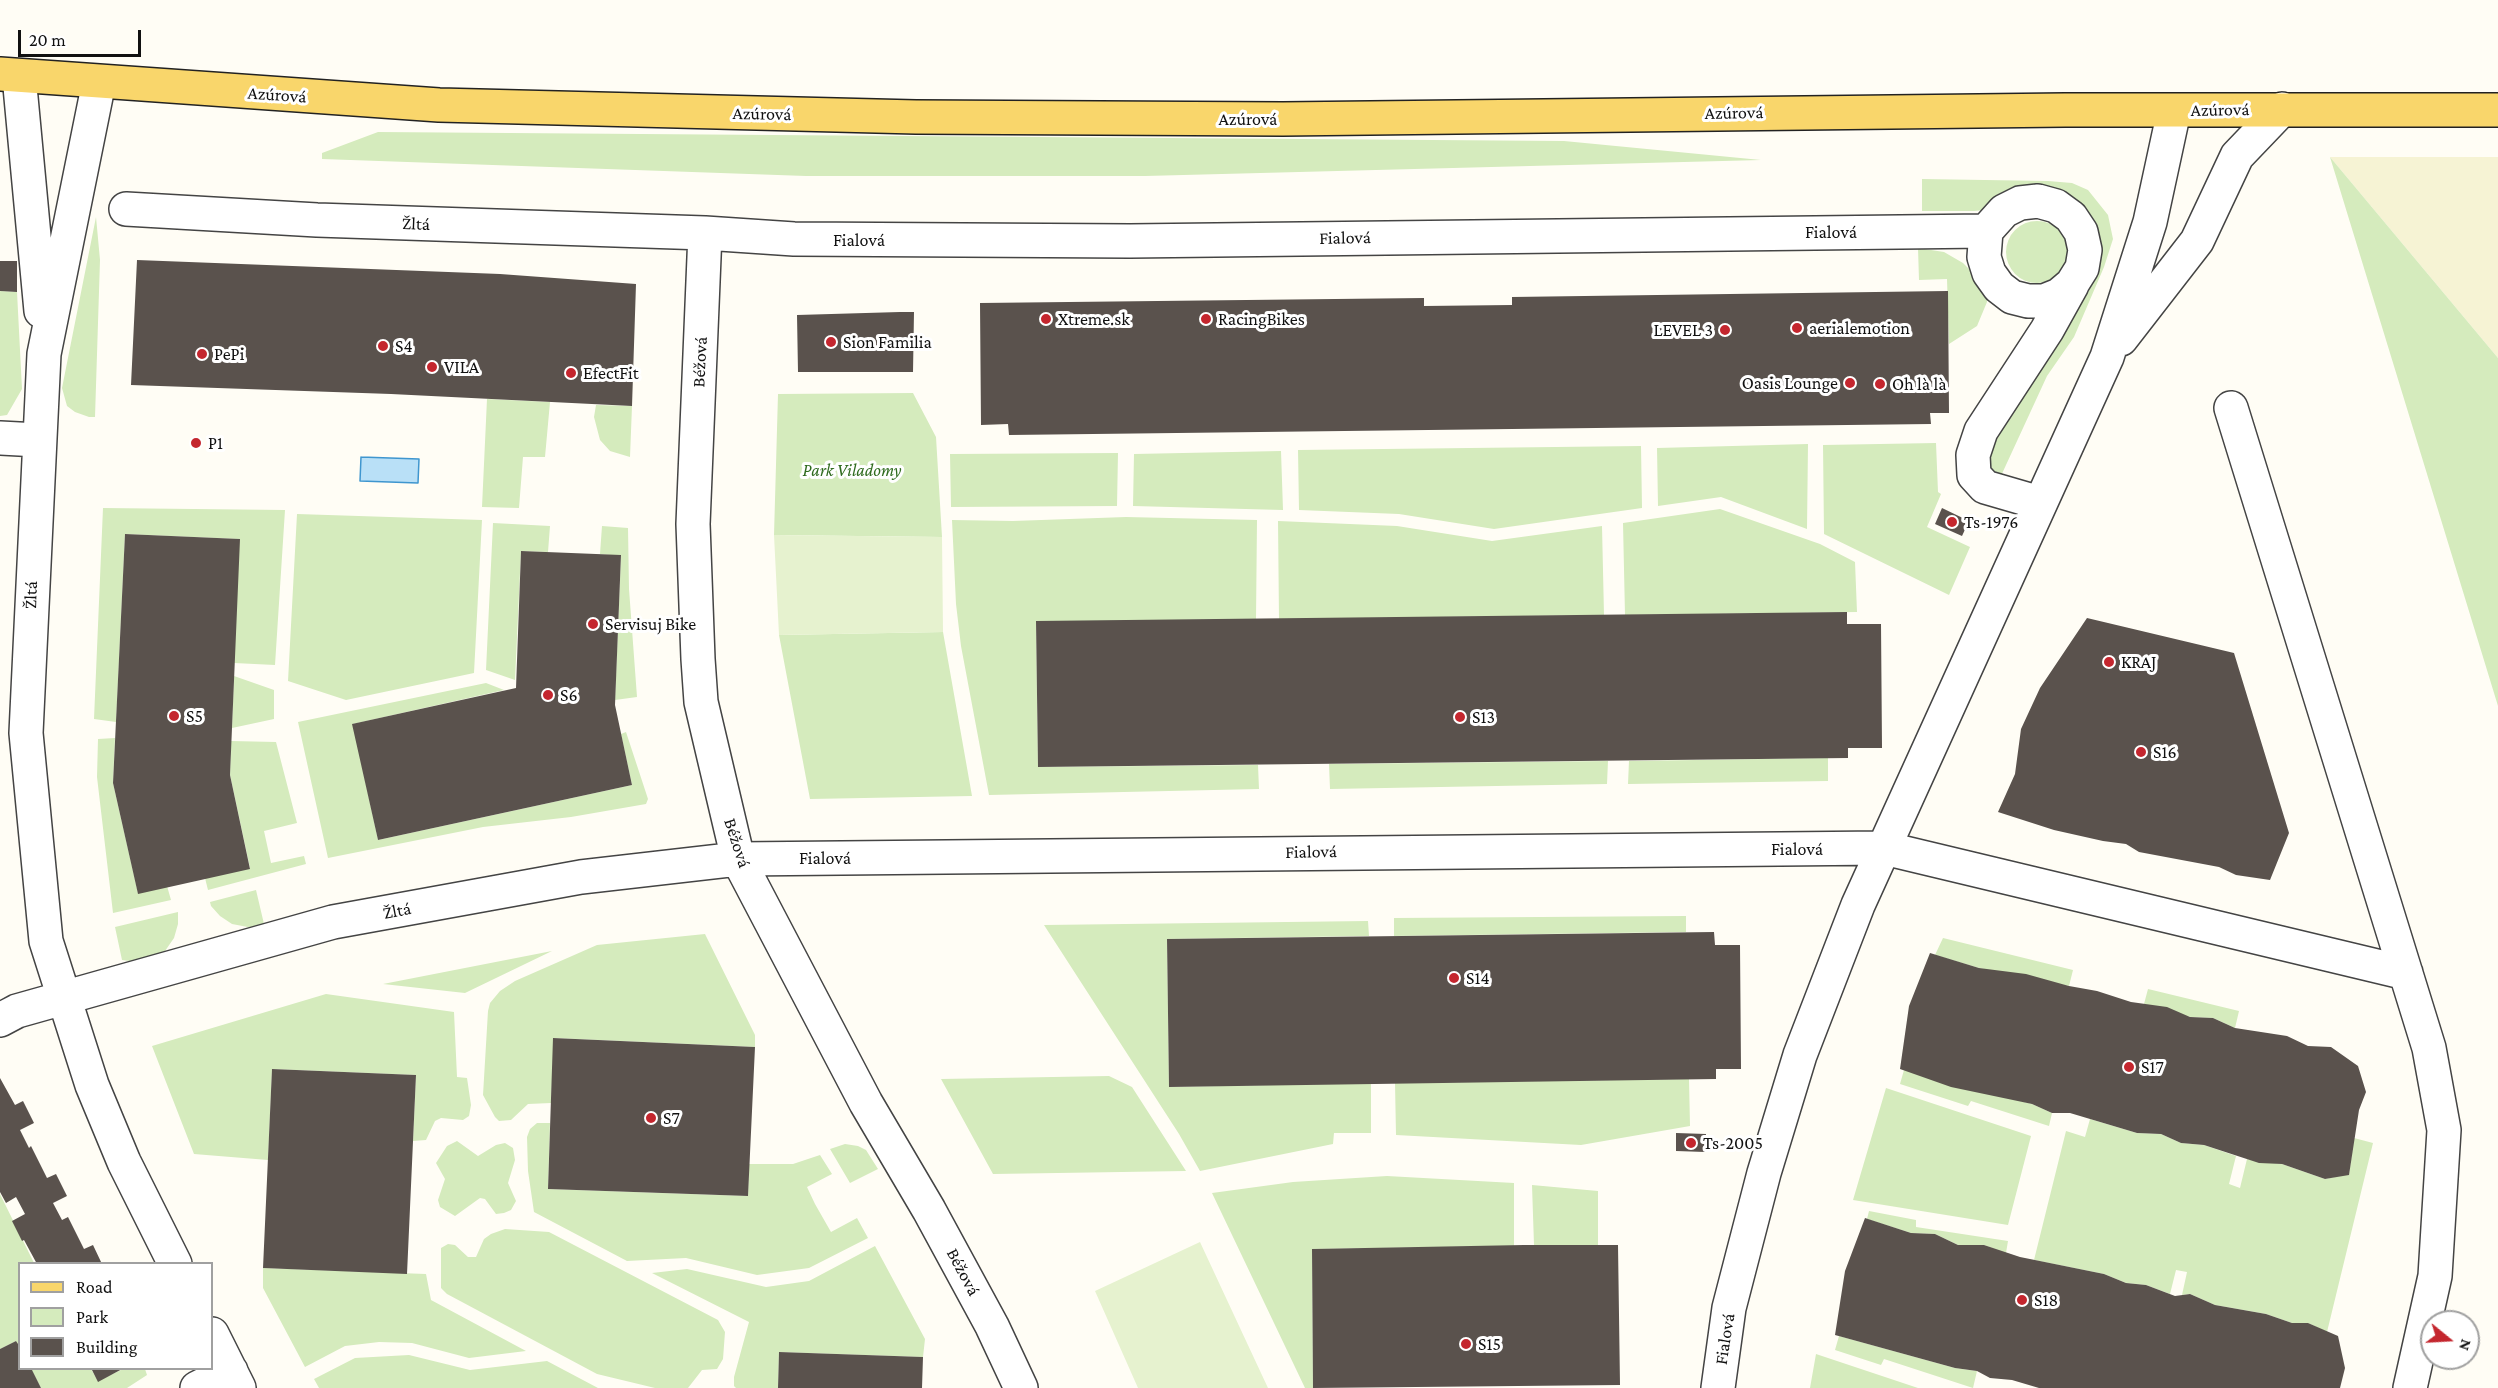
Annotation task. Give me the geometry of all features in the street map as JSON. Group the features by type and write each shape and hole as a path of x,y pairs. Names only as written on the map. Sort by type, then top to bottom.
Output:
{"main road":[{"name":"Azúrová","path":"10,75 439,105 997,118 1283,119 2041,110 2498,110"}],"street":[{"path":"10,75 44,354"},
{"path":"44,354 99,82"},
{"name":"Fialová","path":"2108,357 2197,241 2237,156 2282,109"},
{"name":"Fialová","path":"1718,1388 1729,1308 1764,1173 1797,1066 1858,905 2108,357 2150,222 2174,111"},
{"path":"2040,503 1984,488 1974,475 1973,455 1980,431 2047,330 2082,268 2085,250 2081,232 2071,217 2056,206 2038,201 2020,203 2004,211 1986,231 1984,257 1989,273 1999,287 2012,297 2028,301 2044,301 2059,295 2072,285"},
{"name":"Žltá","path":"126,209 317,220 705,233"},
{"name":"Fialová","path":"705,233 794,239 1130,241 1986,231"},
{"name":"Béžová","path":"705,233 693,524 698,658 701,702 738,859 861,1093 929,1210 992,1326 1021,1388"},
{"name":"Žltá","path":"44,354 38,440 26,733 46,941 92,1085 124,1162 174,1262"},
{"path":"2231,408 2429,1048 2444,1130 2436,1276 2409,1388"},
{"path":"0,438 38,440"},
{"path":"1884,848 2406,973"},
{"name":"Fialová","path":"738,859 1884,848"},
{"name":"Žltá","path":"0,1020 17,1011 333,922 581,877 738,859"},
{"path":"197,1388 235,1379 213,1336"}],"shaded area":[{"path":"2330,157 2498,157 2498,358"}],"green space":[{"path":"378,132 1564,141 1761,160 1145,176 806,176 322,159 322,153"},
{"path":"2330,157 2498,358 2498,706"},
{"path":"1922,179 2072,183 2088,190 2108,215 2113,239 2104,267 2074,337 2047,376 2000,478 1990,469 1988,449 2097,277 2101,251 2100,238 2089,214 2077,202 1974,211 1922,211"},
{"path":"96,217 100,260 95,417 89,417 67,406 62,388"},
{"path":"2031,221 2043,221 2059,230 2066,240 2068,252 2066,264 2059,274 2043,283 2031,283 2020,278 2011,269 2006,258 2006,246 2011,235 2020,226"},
{"path":"1918,248 1944,252 1963,263 1986,286 1987,302 1977,326 1949,344 1947,279 1919,280"},
{"path":"0,291 17,292 22,389 7,415 0,416"},
{"name":"Park Viladomy","path":"913,393 936,437 942,537 774,535 778,394"},
{"path":"487,399 550,402 545,457 523,457 519,508 482,507"},
{"path":"596,405 632,406 630,457 610,451 600,440 594,417"},
{"path":"1936,443 1938,492 1941,494 1927,527 1970,547 1949,595 1824,534 1823,445"},
{"path":"1808,444 1807,529 1721,497 1658,506 1657,448"},
{"path":"1641,446 1642,508 1494,529 1399,514 1299,510 1298,450"},
{"path":"1281,451 1283,510 1133,506 1134,454"},
{"path":"1118,453 1117,506 951,507 950,454"},
{"path":"103,508 285,510 275,665 234,663 239,539 125,534 116,722 94,719"},
{"path":"1720,509 1820,544 1855,562 1857,612 1625,615 1623,523"},
{"path":"297,514 482,520 474,673 346,700 288,681"},
{"path":"1126,517 1257,520 1256,619 1036,622 1038,767 1258,765 1259,789 989,795 961,646 956,604 952,520 1013,521"},
{"path":"1278,521 1397,526 1492,541 1602,526 1604,615 1279,619"},
{"path":"493,523 550,526 548,552 521,551 515,680 486,670"},
{"path":"602,526 628,528 629,589 637,697 615,700 621,556 600,554"},
{"path":"774,535 942,537 943,632 779,635"},
{"path":"943,632 972,796 810,799 779,635"},
{"path":"234,676 274,690 274,719 232,728"},
{"path":"486,683 504,690 353,724 378,840 632,785 621,734 626,732 648,799 646,804 571,817 483,827 328,858 298,722"},
{"path":"115,738 113,783 138,893 167,886 171,900 113,913 97,777 98,739"},
{"path":"231,741 276,742 297,823 264,831 271,863 304,856 306,864 208,890 205,878 250,868 230,775"},
{"path":"1828,758 1828,781 1628,784 1629,761"},
{"path":"1608,761 1607,784 1330,789 1329,764"},
{"path":"256,890 264,924 253,928 232,924 211,906 210,902"},
{"path":"178,912 178,924 174,938 165,951 137,962 122,960 115,927"},
{"path":"1686,916 1686,932 1394,936 1394,918"},
{"path":"1368,921 1369,936 1167,939 1169,1087 1371,1083 1371,1133 1334,1133 1333,1144 1200,1171 1179,1134 1044,925"},
{"path":"705,934 755,1035 755,1047 554,1038 551,1103 528,1104 511,1120 499,1121 495,1117 483,1095 488,1011 490,1003 500,991 515,981 597,945"},
{"path":"1943,938 2073,970 2069,986 1979,968 1935,955"},
{"path":"552,951 465,993 383,984"},
{"path":"2148,989 2239,1011 2235,1028 2213,1018 2190,1017 2144,1004"},
{"path":"326,994 454,1012 457,1077 467,1078 471,1105 469,1116 463,1120 441,1118 435,1121 426,1140 413,1141 416,1075 272,1069 268,1160 194,1154 152,1046"},
{"path":"1904,1070 2032,1104 2052,1113 2049,1126 1971,1101 1968,1106 1900,1084"},
{"path":"1109,1076 1132,1087 1186,1171 993,1174 941,1079"},
{"path":"1689,1079 1690,1126 1581,1145 1396,1135 1395,1083"},
{"path":"1886,1088 2031,1136 2008,1225 1853,1200"},
{"path":"2090,1119 2137,1133 2161,1134 2181,1143 2204,1145 2236,1156 2229,1184 2240,1188 2247,1159 2282,1164 2325,1179 2349,1174 2354,1138 2373,1143 2327,1332 2308,1323 2292,1323 2266,1314 2215,1305 2190,1294 2182,1295 2187,1272 2176,1270 2170,1294 2146,1285 2126,1283 2104,1274 2034,1260 2066,1131 2085,1137"},
{"path":"537,1123 550,1123 548,1189 748,1196 749,1164 793,1164 820,1155 832,1174 807,1187 831,1232 857,1218 868,1238 809,1268 757,1275 686,1258 627,1261 534,1212 528,1171 527,1137 530,1129"},
{"path":"457,1141 478,1156 496,1145 505,1143 513,1148 515,1160 508,1183 516,1201 511,1210 496,1214 485,1199 480,1198 455,1216 440,1207 438,1200 445,1179 436,1163 447,1146"},
{"path":"845,1144 866,1150 878,1169 850,1183 830,1149"},
{"path":"1387,1176 1514,1183 1514,1246 1312,1249 1313,1388 1305,1388 1212,1193 1293,1182"},
{"path":"1532,1185 1598,1191 1598,1245 1534,1245"},
{"path":"0,1194 34,1262 18,1262 18,1345 16,1341 0,1349"},
{"path":"1869,1211 1916,1220 1916,1227 2008,1241 2006,1253 1984,1245 1958,1245 1935,1234 1911,1233 1867,1219"},
{"path":"505,1229 549,1232 718,1320 725,1332 723,1359 717,1369 702,1370 688,1388 655,1388 597,1374 447,1294 441,1288 441,1248 448,1244 455,1245 468,1257 476,1257 484,1239"},
{"path":"1200,1242 1268,1388 1138,1388 1095,1291"},
{"path":"875,1246 925,1339 923,1357 779,1352 778,1388 736,1388 734,1386 734,1377 749,1322 652,1273 687,1269 766,1287 809,1281"},
{"path":"263,1268 426,1274 431,1300 526,1351 469,1358 412,1343 379,1342 345,1346 305,1367 263,1288"},
{"path":"1839,1336 1955,1368 1977,1371 1973,1388 1884,1359 1881,1365 1835,1350"},
{"path":"1816,1354 1918,1388 1810,1388"},
{"path":"409,1355 470,1370 547,1361 598,1388 319,1388 314,1379 355,1358"},
{"path":"32,1370 92,1370 98,1381 121,1370 145,1370 147,1375 127,1388 41,1388"}],"water":[{"path":"361,457 419,459 418,483 360,481"}],"building":[{"name":"S4","path":"137,260 500,274 636,284 632,406 391,394 131,385"},
{"path":"0,261 17,261 17,292 0,291"},
{"path":"1948,291 1949,413 1930,413 1931,424 1009,435 1008,424 981,425 980,303 1424,298 1424,306 1512,305 1512,297"},
{"path":"914,312 913,372 798,372 797,315"},
{"name":"Ts-1976","path":"1942,508 1969,521 1962,536 1935,524"},
{"name":"S5","path":"125,534 240,539 230,775 250,869 138,894 113,783"},
{"name":"S6","path":"521,551 621,555 615,705 632,785 378,840 352,724 516,688"},
{"name":"S13","path":"1847,612 1847,624 1881,624 1882,748 1848,748 1848,758 1038,767 1036,621"},
{"name":"S16","path":"2087,618 2234,653 2289,833 2270,880 2236,875 2219,867 2139,852 2126,844 2054,830 1998,812 2015,774 2021,729 2040,688"},
{"name":"S14","path":"1714,932 1715,945 1740,945 1741,1069 1716,1069 1716,1079 1169,1087 1167,939"},
{"name":"S17","path":"1930,953 1979,968 2026,974 2097,991 2131,1002 2167,1007 2190,1017 2213,1018 2235,1028 2287,1036 2308,1046 2331,1047 2358,1066 2366,1092 2359,1110 2349,1175 2325,1179 2282,1164 2259,1163 2204,1145 2181,1143 2161,1134 2137,1133 2070,1113 2052,1113 2032,1104 1951,1087 1900,1069 1909,1006"},
{"name":"S7","path":"553,1038 755,1047 748,1196 548,1189"},
{"path":"272,1069 416,1075 407,1274 263,1268"},
{"path":"0,1078 15,1105 23,1101 34,1123 20,1130 29,1148 31,1146 47,1178 56,1174 67,1196 53,1203 62,1220 68,1217 84,1249 93,1245 101,1262 36,1262 12,1221 25,1214 16,1197 6,1203 0,1192"},
{"name":"Ts-2005","path":"1676,1133 1706,1134 1705,1152 1676,1151"},
{"name":"S18","path":"1865,1218 1911,1233 1935,1234 1958,1245 1984,1245 2020,1257 2104,1274 2126,1283 2146,1285 2175,1296 2190,1294 2215,1305 2266,1314 2292,1323 2308,1323 2338,1336 2345,1368 2340,1388 2039,1388 2012,1380 1990,1378 1977,1371 1955,1368 1835,1335 1845,1271"},
{"name":"S15","path":"1618,1245 1620,1385 1313,1388 1312,1249"},
{"path":"16,1341 18,1370 32,1370 41,1388 0,1388 0,1349"},
{"path":"779,1352 923,1357 922,1388 778,1388"},
{"path":"92,1370 120,1370 98,1382"}],"place":[{"name":"Xtreme.sk","path":"1046,319"},
{"name":"RacingBikes","path":"1206,319"},
{"name":"aerialemotion","path":"1797,328"},
{"name":"LEVEL 3","path":"1725,330"},
{"name":"Sion Familia","path":"831,342"},
{"name":"S4","path":"383,346"},
{"name":"PePi","path":"202,354"},
{"name":"VILA","path":"432,367"},
{"name":"EfectFit","path":"571,373"},
{"name":"Oasis Lounge","path":"1850,383"},
{"name":"Oh là là","path":"1880,384"},
{"name":"P1","path":"196,443"},
{"name":"Ts-1976","path":"1952,522"},
{"name":"Servisuj Bike","path":"593,624"},
{"name":"KRAJ","path":"2109,662"},
{"name":"S6","path":"548,695"},
{"name":"S5","path":"174,716"},
{"name":"S13","path":"1460,717"},
{"name":"S16","path":"2141,752"},
{"name":"S14","path":"1454,978"},
{"name":"S17","path":"2129,1067"},
{"name":"S7","path":"651,1118"},
{"name":"Ts-2005","path":"1691,1143"},
{"name":"S18","path":"2022,1300"},
{"name":"S15","path":"1466,1344"}]}
